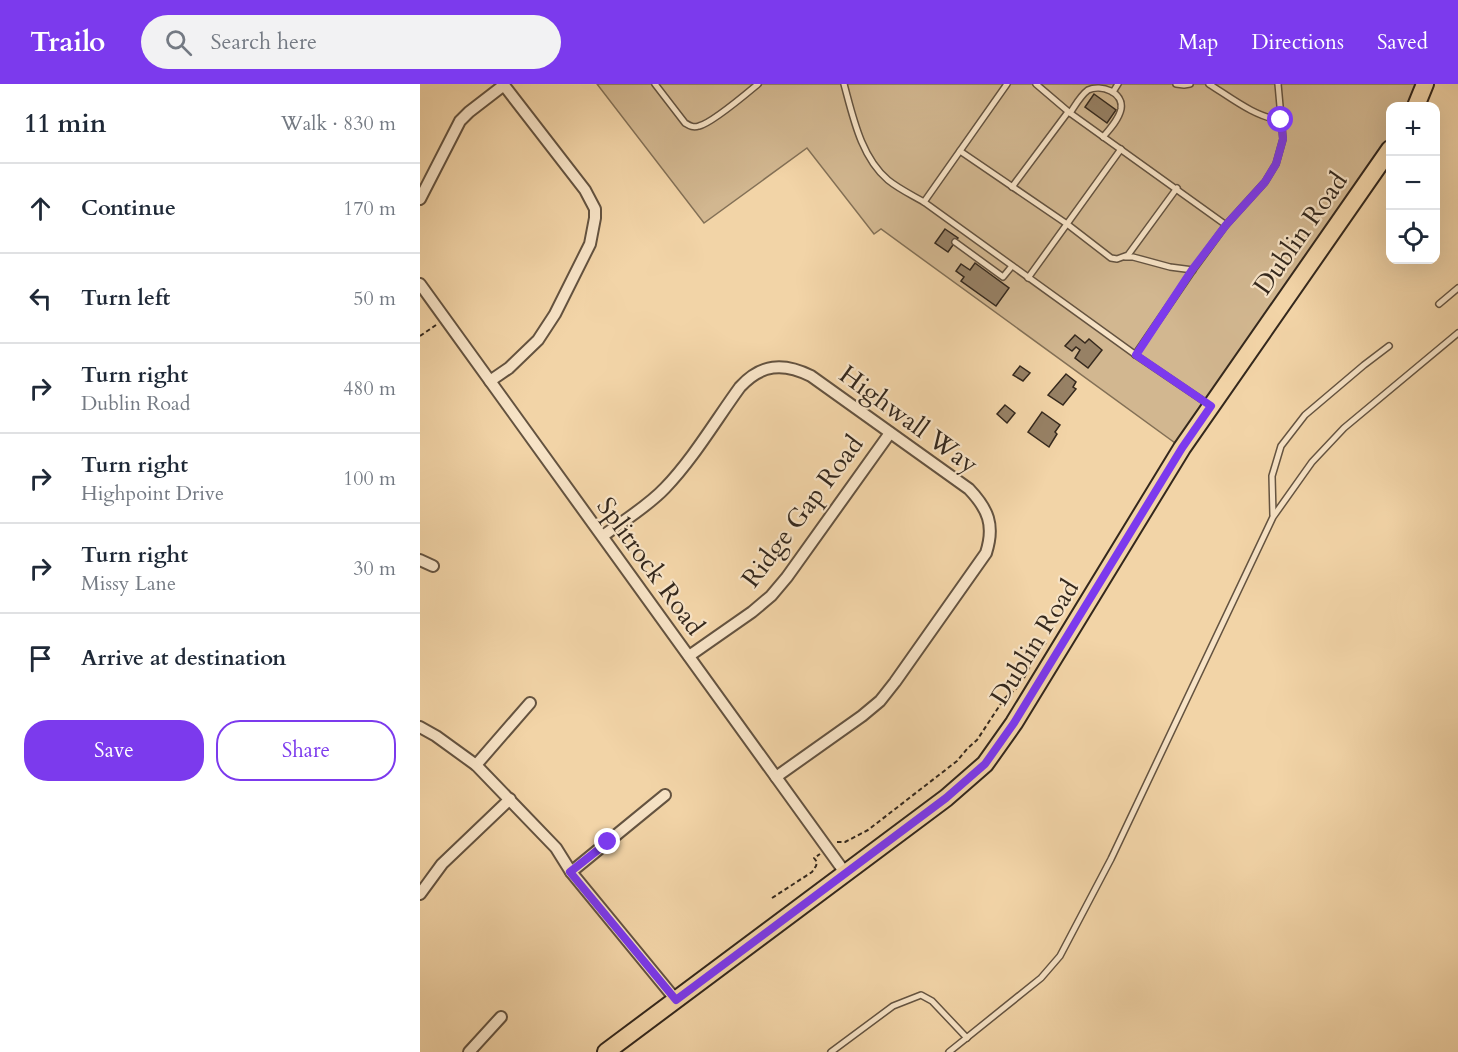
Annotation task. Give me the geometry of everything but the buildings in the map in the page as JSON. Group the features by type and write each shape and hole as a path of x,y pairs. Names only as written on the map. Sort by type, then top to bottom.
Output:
{"main road":[{"path":"1418,102 1425,84"},
{"name":"Dublin Road","path":"606,1052 846,874 946,798 985,764 1014,723 1182,448 1386,156"}],"street":[{"path":"420,199 460,121 504,85 585,190 594,209 595,218 590,244 548,326 525,354 490,381"},
{"name":"Splitrock Road","path":"420,284 846,874"},
{"name":"Highwall Way","path":"603,536 664,490 681,470 740,387 748,378 772,367 787,366 799,369 811,376 969,489 982,504 990,523 986,553 880,701 776,777"},
{"name":"Ridge Gap Road","path":"689,656 771,596 890,433"},
{"path":"420,560 433,566"},
{"path":"476,765 530,703"},
{"path":"420,727 476,765 556,848 570,872 676,1000"},
{"path":"570,872 665,795"},
{"path":"420,894 442,864 510,799"},
{"path":"469,1052 501,1017"}],"lane":[{"path":"655,84 685,123 696,127 715,118 758,84"},
{"path":"844,84 860,138 876,167 885,178 896,187 924,202 1136,355 1211,406"},
{"path":"924,202 1007,84"},
{"path":"1036,84 1069,113 1226,225"},
{"path":"1113,92 1118,84"},
{"path":"1176,84 1184,86 1190,84"},
{"path":"1209,84 1258,114 1281,120"},
{"path":"1136,355 1192,270 1226,225 1265,182 1276,164 1283,139 1278,84"},
{"path":"1012,187 1088,90 1098,87 1106,87 1119,96 1122,102 1121,112 1103,137"},
{"path":"1028,278 1121,149"},
{"path":"960,151 1067,224 1111,258 1117,259 1128,255 1177,188"},
{"path":"963,248 971,237"},
{"path":"955,242 1003,277 1012,266"},
{"path":"1123,257 1133,257 1170,267 1192,270"},
{"path":"1439,304 1458,288"},
{"path":"949,1052 1041,978 1060,956 1111,859 1273,517 1312,462 1344,428 1458,333"},
{"path":"1273,517 1272,476 1281,446 1305,415 1389,346"},
{"path":"831,1052 893,1006 921,995 932,1001 967,1038"}],"path":[{"path":"1023,680 1039,650 1051,639"},
{"path":"834,844 838,841 845,842 868,830 957,761 977,740 1004,699 1020,685"},
{"path":"772,898 812,872 817,861 814,858 819,855"}],"shaded area":[{"path":"597,84 1425,84 1418,102 1386,102 1386,155 1182,448 881,229 874,234 807,148 704,223"}],"route":[{"path":"608,842 570,872 676,1000 946,798 985,764 1014,723 1182,448 1211,406 1136,355 1192,270 1226,225 1265,182 1276,164 1283,139 1281,120"}]}
